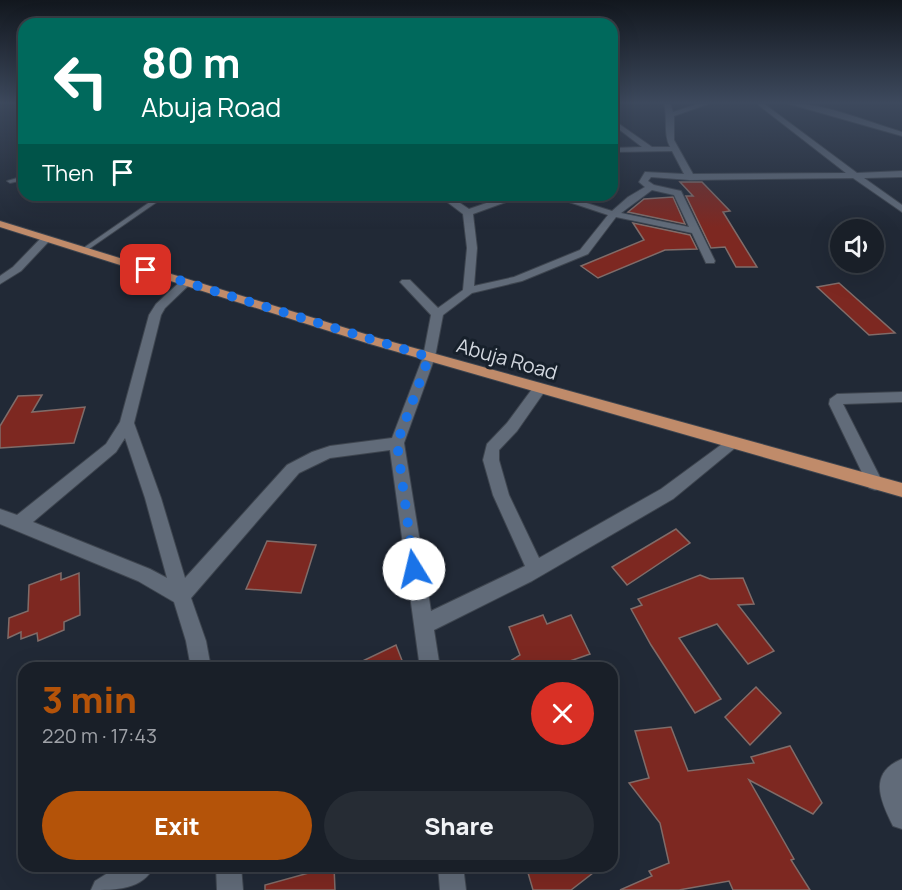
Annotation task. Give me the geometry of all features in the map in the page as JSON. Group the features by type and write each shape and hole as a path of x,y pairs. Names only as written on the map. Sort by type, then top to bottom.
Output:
{"main road":[{"name":"Abuja Road","path":"0,224 429,357 902,490"}],"street":[{"path":"644,145 650,149"},
{"path":"673,145 690,177"},
{"path":"813,145 902,209"},
{"path":"618,150 675,149"},
{"path":"710,261 678,193 651,187 643,182 648,174 690,177 856,177 902,174"},
{"path":"429,662 397,443 429,357 437,314 468,291 518,279 585,252 614,214 631,199 651,187"},
{"path":"451,201 468,213 472,248 468,291"},
{"path":"468,213 501,201"},
{"path":"573,201 614,214 696,231"},
{"path":"0,281 17,269 47,238"},
{"path":"18,524 111,448 127,423 159,306 186,282"},
{"path":"406,282 437,314"},
{"path":"535,569 501,495 491,460 492,448 512,427 540,388"},
{"path":"875,483 836,404 837,399 902,397"},
{"path":"127,423 153,498 196,641 200,662"},
{"path":"181,596 293,470 310,457 330,451 397,443"},
{"path":"423,625 535,569 667,494 734,443"},
{"path":"0,516 144,576 181,596"},
{"path":"902,770 891,779 894,802 902,817"},
{"path":"104,890 132,872"},
{"path":"229,872 230,890"},
{"path":"452,872 453,890"}],"lane":[{"path":"10,182 18,180"},
{"path":"84,250 155,201"}],"building":[{"path":"680,182 702,182 730,211 723,212 757,267 736,267 725,247 711,248 686,196 693,196"},
{"path":"673,197 685,224 628,212 644,199"},
{"path":"633,223 690,235 697,249 665,250 598,278 581,266 644,240"},
{"path":"839,283 895,333 869,335 817,287"},
{"path":"42,395 32,412 85,407 74,443 0,448 0,426 18,396"},
{"path":"676,529 690,543 627,585 612,567"},
{"path":"267,541 316,545 301,593 246,589"},
{"path":"61,573 61,580 79,573 80,615 64,622 64,630 38,641 37,633 21,639 21,632 8,638 9,618 28,611 29,585"},
{"path":"700,575 710,579 743,578 754,604 738,605 774,651 748,664 717,624 679,638 721,699 695,713 651,645 631,609 642,605 638,599"},
{"path":"543,615 547,624 571,615 590,654 570,662 509,662 520,655 509,627"},
{"path":"396,645 403,662 361,662"},
{"path":"756,687 781,713 750,745 725,717"},
{"path":"671,727 688,771 754,763 751,757 790,746 822,803 813,814 749,780 794,859 791,860 810,890 733,890 729,881 679,890 620,890 652,876 649,871 669,863 660,823 629,783 649,778 635,731"},
{"path":"312,872 334,872 335,890 265,890 265,885"},
{"path":"528,872 594,872 571,890 533,890"}],"route":[{"path":"146,270 429,357 397,443 414,569"}]}
